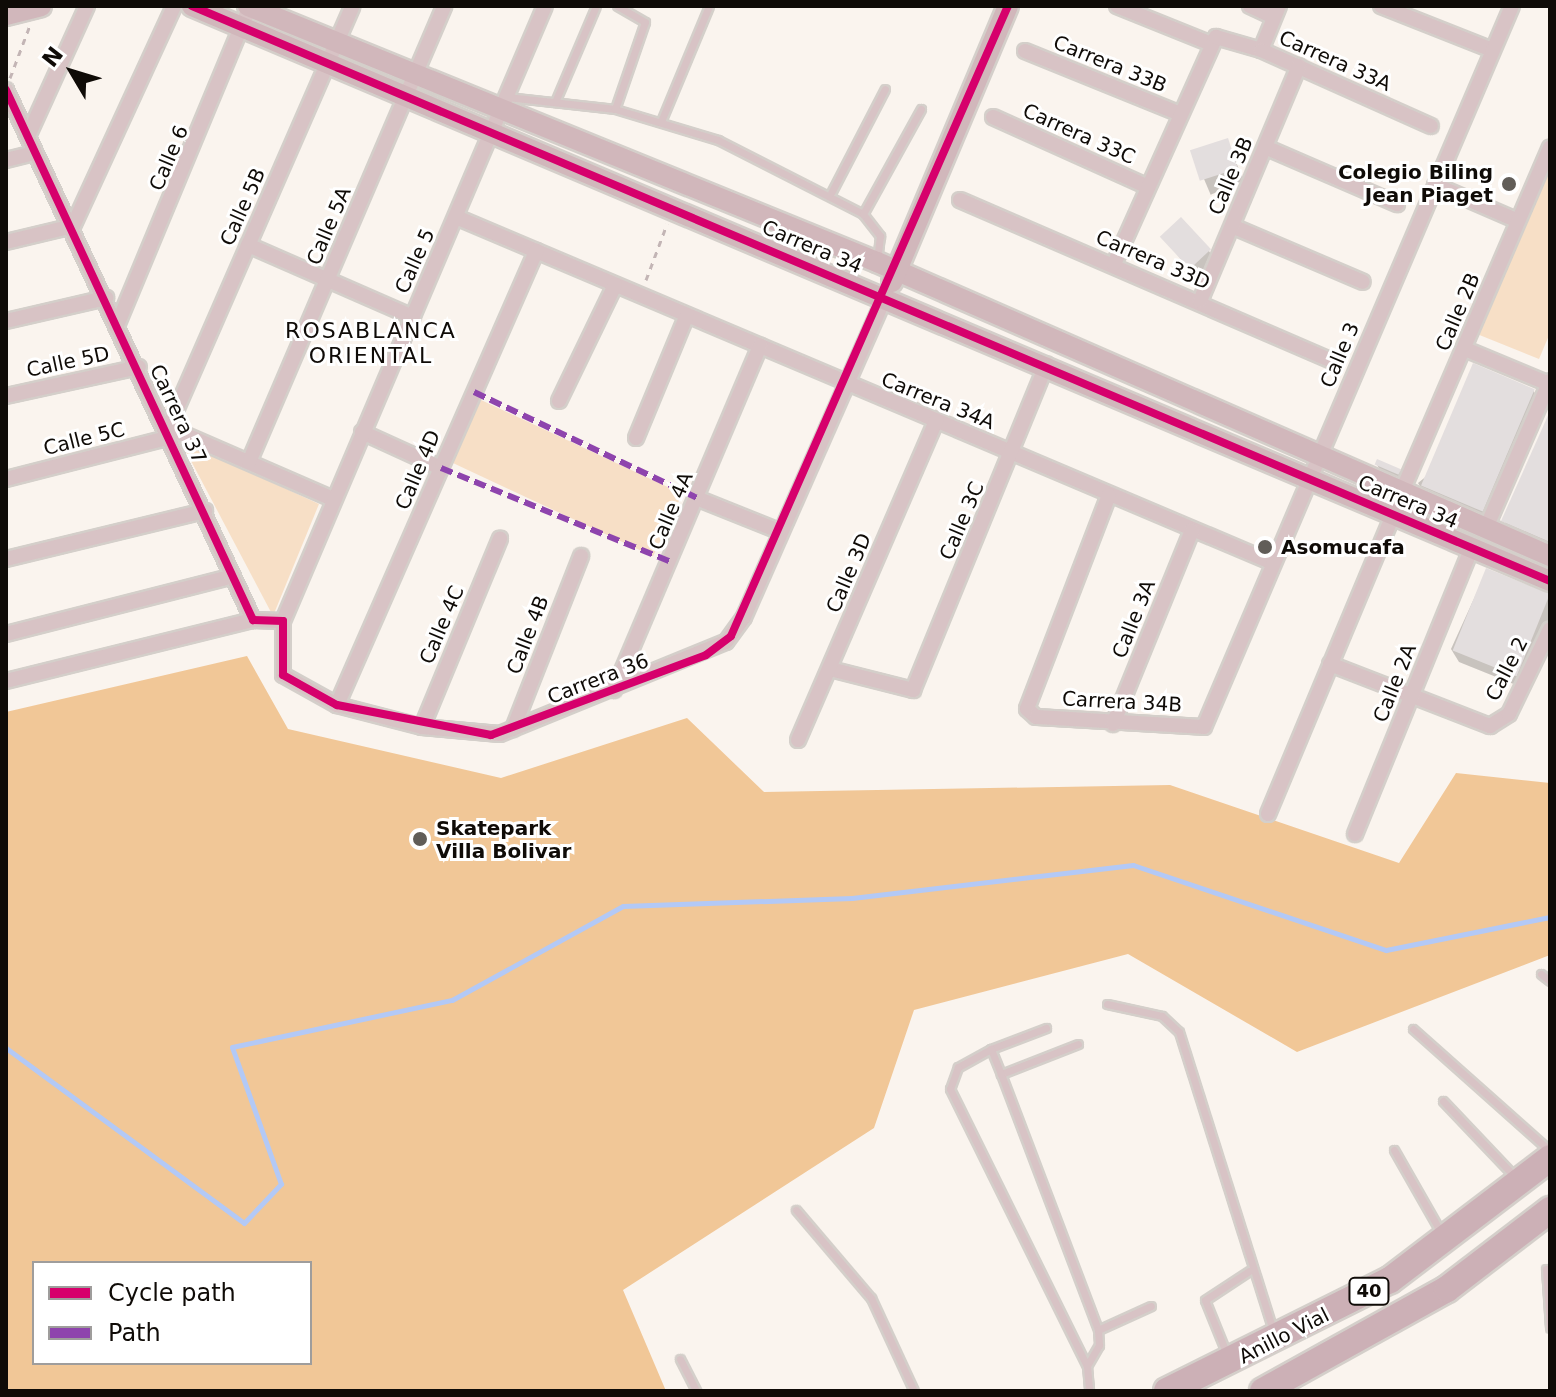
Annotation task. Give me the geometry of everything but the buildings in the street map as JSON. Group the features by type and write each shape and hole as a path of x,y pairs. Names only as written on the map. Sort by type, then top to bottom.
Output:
{"highway":[{"name":"Anillo Vial","path":"1167,1391 1277,1340 1447,1243 1550,1158"},
{"name":"Anillo Vial","path":"1263,1391 1447,1289 1550,1210"}],"street":[{"path":"6,15 39,6"},
{"path":"28,136 87,6"},
{"path":"6,242 73,226 174,6"},
{"name":"Carrera 34","path":"192,6 248,11 338,41 416,75 504,105 877,262 1550,556"},
{"name":"Calle 5B","path":"169,429 353,6"},
{"name":"Calle 5A","path":"249,462 444,6"},
{"name":"Calle 5","path":"283,621 545,6"},
{"path":"699,499 779,531 886,295 1008,6"},
{"name":"Carrera 33A","path":"1117,6 1216,40 1261,50 1431,126"},
{"path":"1250,6 1276,11 1261,50"},
{"path":"1381,6 1492,50"},
{"name":"Calle 3","path":"1211,722 1307,478 1512,6"},
{"name":"Carrera 34","path":"248,11 330,61 406,98 886,295 1550,581"},
{"name":"Calle 6","path":"118,323 248,11"},
{"path":"1114,264 1216,40"},
{"name":"Carrera 33B","path":"1025,51 1180,114"},
{"name":"Calle 3B","path":"1200,301 1299,66"},
{"name":"Carrera 37","path":"6,90 169,429 253,620"},
{"name":"Carrera 33C","path":"993,117 1148,187"},
{"path":"1265,147 1397,204"},
{"name":"Calle 2B","path":"1402,491 1550,148"},
{"path":"6,160 35,153"},
{"path":"1435,185 1518,221"},
{"name":"Carrera 33D","path":"960,200 1200,301 1329,360"},
{"name":"Carrera 34A","path":"456,217 1273,563"},
{"path":"1232,226 1363,282"},
{"path":"248,245 413,317"},
{"name":"Calle 4D","path":"337,705 536,251"},
{"path":"559,401 615,285"},
{"path":"6,321 106,298"},
{"path":"636,438 687,315"},
{"name":"Calle 4A","path":"614,690 699,499 760,346"},
{"path":"1465,349 1550,383 1486,528"},
{"name":"Calle 3C","path":"830,669 911,692 1047,364"},
{"name":"Calle 5D","path":"6,396 139,367"},
{"name":"Calle 3D","path":"798,740 936,421"},
{"path":"169,429 333,499"},
{"name":"Calle 5C","path":"6,479 169,429"},
{"path":"362,432 441,468"},
{"name":"Carrera 34B","path":"1109,495 1026,705 1030,713 1113,724 1211,722"},
{"path":"6,559 205,511"},
{"path":"1268,814 1394,513"},
{"name":"Calle 3A","path":"1113,724 1192,530"},
{"name":"Carrera 36","path":"337,705 422,727 479,735 513,729 614,690 726,642 779,531"},
{"name":"Calle 4C","path":"422,727 500,539"},
{"name":"Calle 2A","path":"1355,834 1472,547"},
{"name":"Calle 4B","path":"513,729 581,556"},
{"path":"6,634 233,576"},
{"path":"6,681 253,620 283,621 283,675 337,705"},
{"name":"Calle 2","path":"1411,696 1497,724 1550,629"},
{"path":"1330,664 1411,696"}],"lane":[{"path":"555,102 596,6"},
{"path":"615,109 645,22 617,6"},
{"path":"662,119 709,6"},
{"path":"831,193 885,89"},
{"path":"504,105 555,102 615,109 662,119 831,193 863,214 880,236 877,262"},
{"path":"863,214 921,109"},
{"path":"1541,974 1550,981"},
{"path":"1107,1004 1153,1013 1179,1032 1249,1271 1277,1340"},
{"path":"1046,1028 991,1049 958,1067 950,1089 1087,1366 1090,1390"},
{"path":"1413,1029 1550,1151"},
{"path":"1001,1074 1078,1044"},
{"path":"991,1049 1098,1330 1099,1345 1087,1366"},
{"path":"1443,1101 1522,1184"},
{"path":"1394,1150 1447,1243"},
{"path":"796,1210 871,1298 914,1391"},
{"path":"1546,1269 1550,1328"},
{"path":"1230,1363 1205,1300 1249,1271"},
{"path":"1098,1330 1151,1306"},
{"path":"680,1359 696,1391"}],"path":[{"path":"6,90 39,6"},
{"path":"640,295 674,206"}],"shaded area":[{"path":"1550,160 1550,333 1539,359 1477,334"},
{"path":"481,400 682,494 653,556 452,463"},
{"path":"180,440 319,504 273,616"},
{"path":"247,656 288,729 501,778 687,718 764,792 1170,785 1399,863 1456,773 1550,783 1550,955 1297,1052 1128,954 914,1010 874,1128 623,1290 666,1391 6,1391 6,712"}],"waterway":[{"path":"6,1048 244,1223 281,1184 232,1047 452,1000 623,906 852,898 1133,865 1386,950 1550,917"}],"marked path":[{"path":"474,392 699,499"},
{"path":"441,468 671,562"}],"cycle path":[{"path":"192,6 1550,581"},
{"path":"6,90 253,620 283,621 283,675 337,705 491,735 706,655 731,636 1008,6"}],"place":[{"name":"Colegio Biling Jean Piaget","path":"1509,184"},
{"name":"Asomucafa","path":"1265,547"},
{"name":"Skatepark Villa Bolivar","path":"420,839"}],"district":[{"name":"ROSABLANCA ORIENTAL","path":"371,342"}]}
